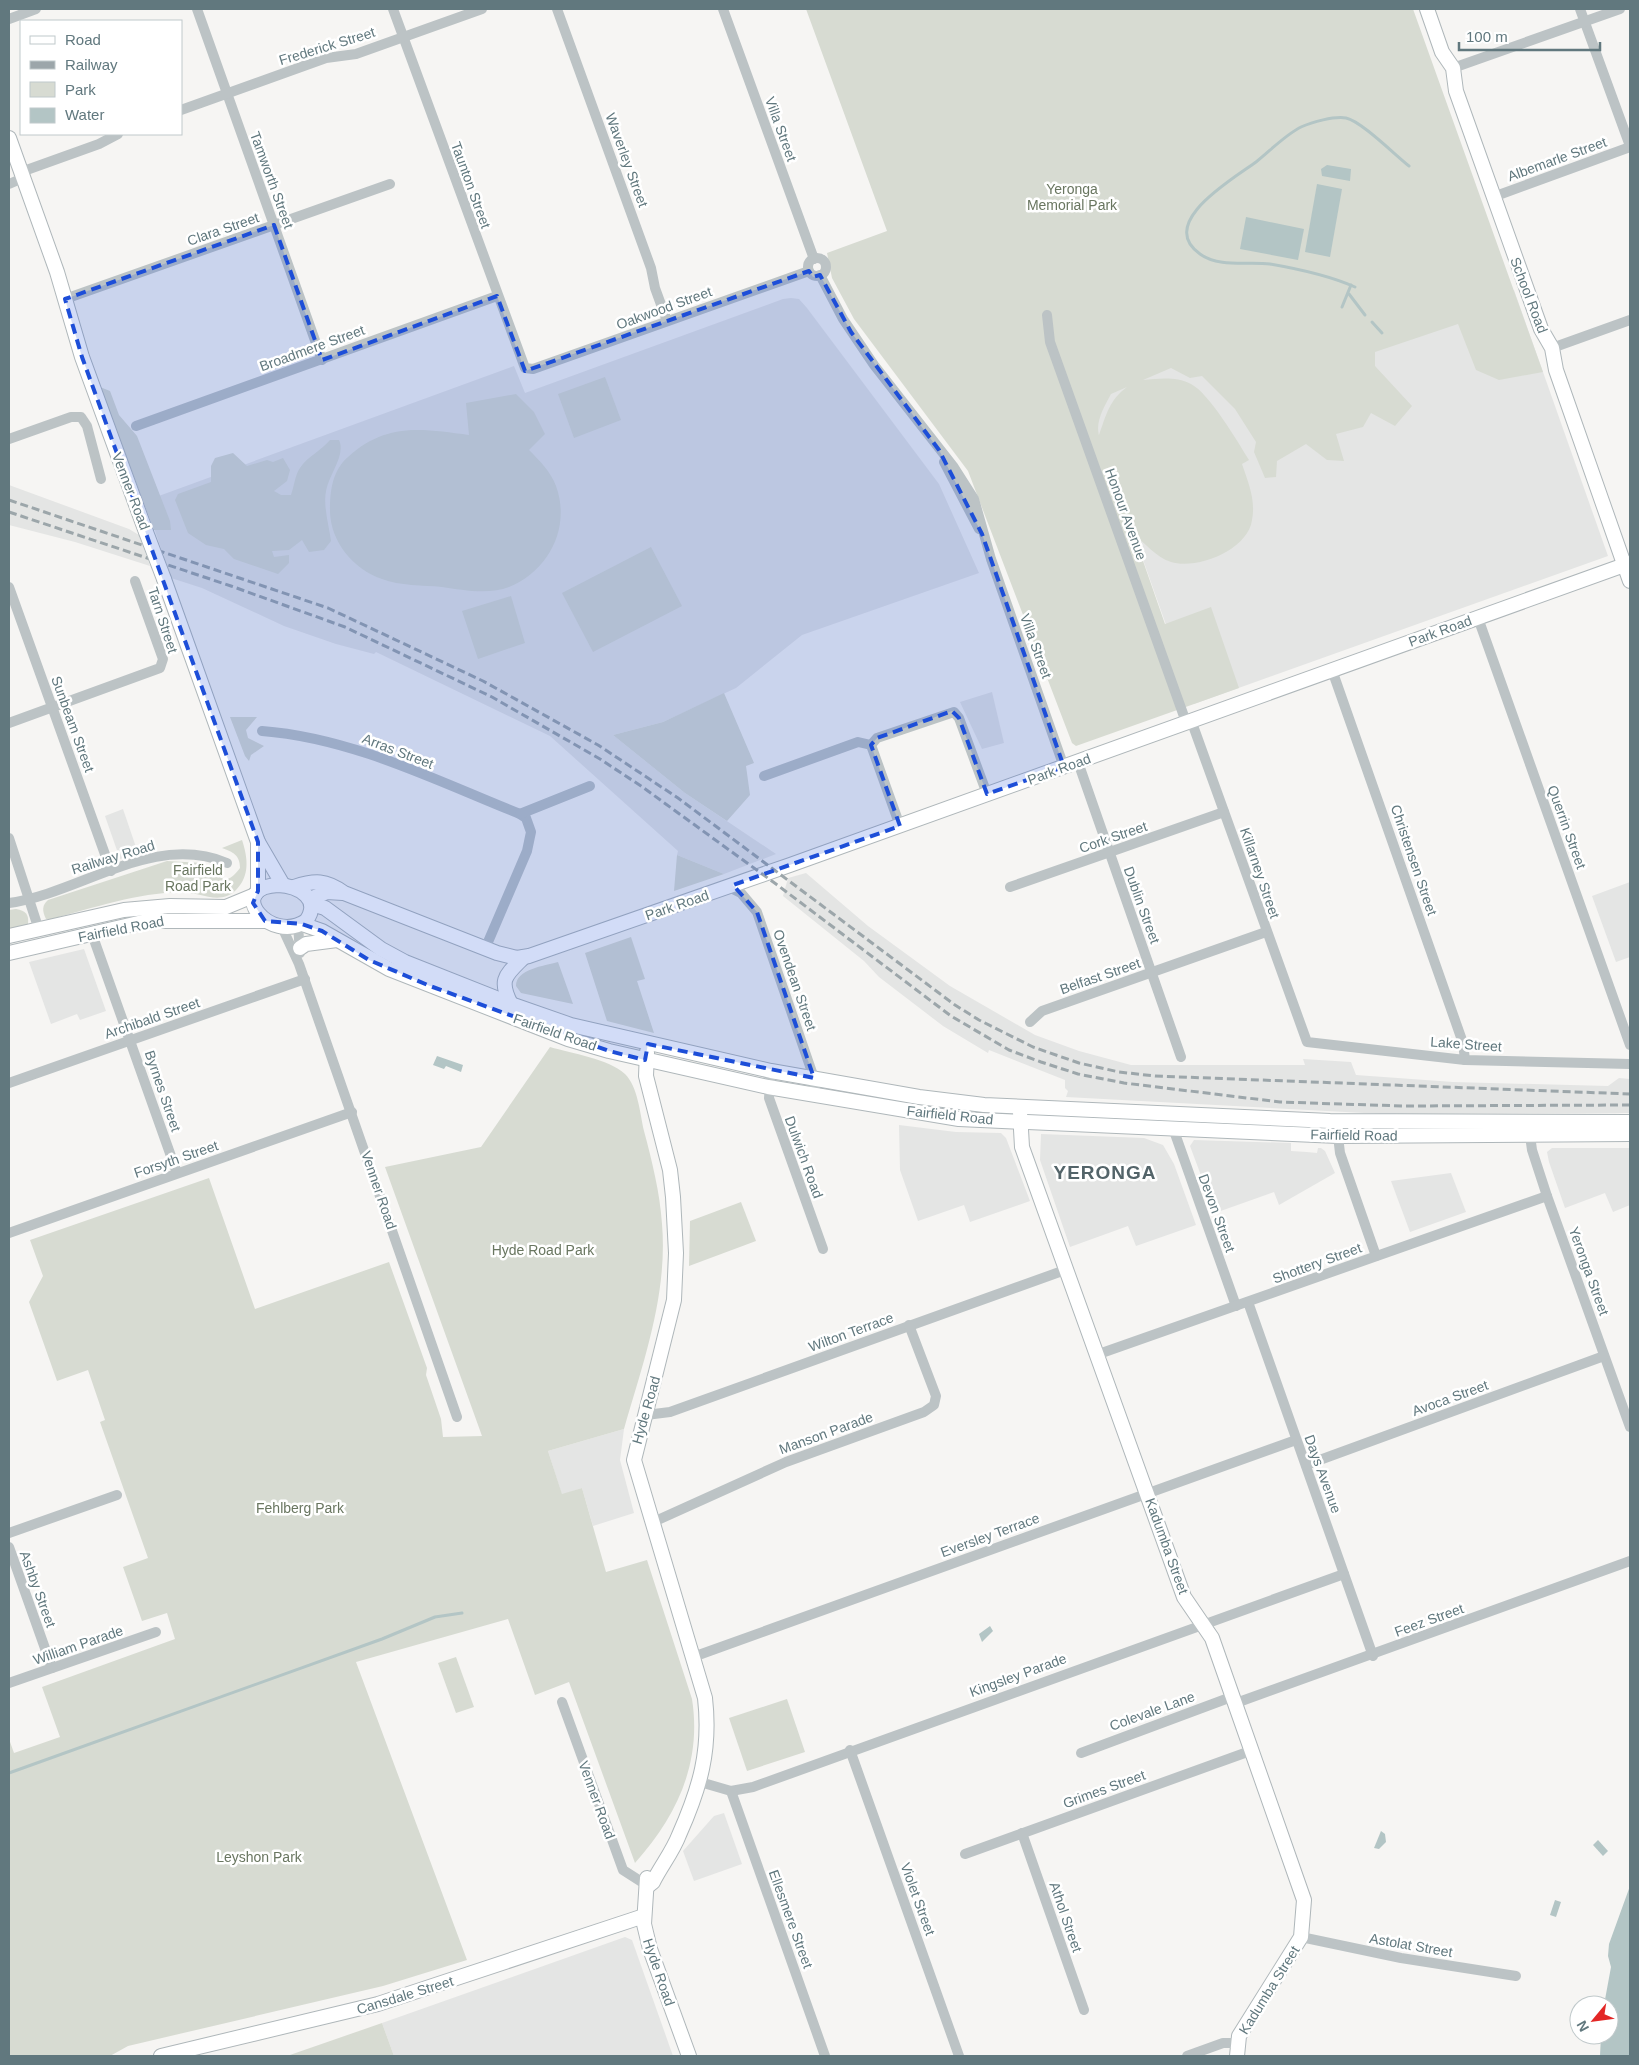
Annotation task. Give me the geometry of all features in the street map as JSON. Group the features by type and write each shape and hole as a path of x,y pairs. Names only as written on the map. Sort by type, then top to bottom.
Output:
{"street":[{"path":"9,19 36,9"},
{"name":"Tamworth Street","path":"197,9 322,360"},
{"name":"Taunton Street","path":"393,9 497,296 523,365 527,370"},
{"name":"Frederick Street","path":"182,110 326,58 356,54 482,9"},
{"name":"Waverley Street","path":"557,9 651,268 655,288 667,321"},
{"name":"Villa Street","path":"723,9 814,259"},
{"name":"School Road","path":"1427,9 1442,52 1453,68 1456,91 1541,328 1552,348 1556,370 1627,564 1630,581"},
{"path":"1580,9 1630,146"},
{"path":"1453,68 1620,9"},
{"path":"9,184 22,175 99,144 116,135"},
{"name":"Venner Road","path":"9,138 65,299 79,351 164,578 258,842 288,886"},
{"name":"Albemarle Street","path":"1493,197 1630,146"},
{"name":"Clara Street","path":"65,299 390,184"},
{"path":"814,259 820,259 824,263 824,272 820,275 815,276 809,271 808,265 814,259"},
{"name":"Oakwood Street","path":"527,370 809,271"},
{"name":"Villa Street","path":"820,275 851,332 939,450 969,512 982,534 1071,764"},
{"name":"Broadmere Street","path":"136,426 497,296"},
{"name":"Honour Avenue","path":"1047,315 1050,342 1189,721"},
{"path":"1552,348 1630,320"},
{"name":"Venner Road","path":"9,439 71,417 81,417 87,426 101,479"},
{"name":"Park Road","path":"485,950 503,956 524,957 542,953 1627,564"},
{"name":"Tarn Street","path":"52,707 160,668 163,659 135,581"},
{"name":"Sunbeam Street","path":"9,587 111,871"},
{"name":"Querrin Street","path":"1478,618 1630,1045"},
{"name":"Christensen Street","path":"1332,670 1463,1043 1465,1060"},
{"path":"9,722 52,707"},
{"path":"871,745 877,738 954,712 960,718 987,794"},
{"name":"Killarney Street","path":"1189,721 1224,812 1303,1036"},
{"name":"Arras Street","path":"262,731 291,734 341,744 520,814"},
{"path":"764,776 858,742 871,745"},
{"path":"871,745 900,826"},
{"name":"Dublin Street","path":"1071,764 1109,853 1181,1057"},
{"path":"520,814 590,786"},
{"name":"Cork Street","path":"1010,887 1224,812"},
{"path":"288,886 301,890 311,901 310,916 300,924 281,925 264,921 254,908 257,893 268,886 288,886 319,881 333,885 344,893 485,950 527,851 532,832 526,818 520,814"},
{"path":"9,838 40,930"},
{"name":"Venner Road","path":"257,893 258,842"},
{"name":"Railway Road","path":"9,903 30,898 111,871 178,853 204,855 227,863"},
{"name":"Ovendean Street","path":"729,887 741,893 757,912 814,1078 815,1094"},
{"path":"311,901 327,892 344,893"},
{"name":"Fairfield Road","path":"9,936 124,910 162,906 226,907 257,893"},
{"name":"Fairfield Road","path":"311,901 325,908 382,949 405,962 511,1004 571,1025 771,1071 918,1097 984,1105 1630,1134"},
{"name":"Fairfield Road","path":"9,953 162,919 264,921"},
{"name":"Venner Road","path":"300,924 300,964"},
{"name":"Fairfield Road","path":"300,924 322,931 369,960 430,986 568,1039 645,1060 768,1087 932,1115 959,1119 1338,1136 1529,1129 1630,1122"},
{"name":"Venner Road","path":"281,925 300,964 457,1417"},
{"name":"Belfast Street","path":"1030,1022 1042,1011 1266,932"},
{"name":"Byrnes Street","path":"92,934 177,1173"},
{"path":"300,948 306,944 337,940"},
{"path":"511,1004 504,990 504,980 508,973 524,957"},
{"name":"Archibald Street","path":"9,1083 305,979"},
{"name":"Lake Street","path":"1303,1036 1307,1042 1314,1045 1465,1060 1630,1064"},
{"name":"Hyde Road","path":"648,1044 645,1060 646,1076 670,1170 676,1253 674,1300 646,1415 634,1450 634,1460 651,1523 705,1698 708,1724 706,1753 695,1801 682,1826 674,1832 652,1865 647,1878 648,1886 644,1924 650,1949 689,2056"},
{"name":"Dulwich Road","path":"771,1071 768,1087 772,1107 823,1250"},
{"name":"Kadumba Street","path":"1021,1106 1022,1147 1065,1270 1148,1493 1184,1597 1212,1638 1253,1750 1304,1900 1301,1937 1240,2036 1238,2050"},
{"name":"Forsyth Street","path":"9,1233 352,1112"},
{"name":"Devon Street","path":"1173,1128 1236,1306"},
{"name":"Yeronga Street","path":"1529,1129 1532,1150 1547,1196 1630,1427"},
{"path":"1338,1136 1340,1154 1376,1256"},
{"name":"Shottery Street","path":"1096,1355 1547,1196"},
{"name":"Wilton Terrace","path":"646,1415 670,1412 1065,1270"},
{"name":"Days Avenue","path":"1248,1302 1373,1656"},
{"name":"Manson Parade","path":"651,1523 786,1462 924,1412 934,1406 936,1396 909,1325"},
{"name":"Avoca Street","path":"1306,1465 1604,1356"},
{"name":"Eversley Terrace","path":"693,1657 1296,1440"},
{"path":"9,1533 117,1495"},
{"name":"Ashby Street","path":"9,1548 52,1668"},
{"name":"Feez Street","path":"1235,1700 1373,1656 1630,1561"},
{"name":"Kingsley Parade","path":"700,1782 731,1791 753,1787 1202,1623 1344,1574"},
{"name":"William Parade","path":"9,1683 156,1632"},
{"name":"Colevale Lane","path":"1081,1753 1235,1700"},
{"name":"Venner Road","path":"562,1702 623,1870 648,1886"},
{"name":"Violet Street","path":"850,1750 959,2056"},
{"name":"Grimes Street","path":"965,1854 1253,1750"},
{"name":"Ellesmere Street","path":"731,1791 825,2056"},
{"name":"Athol Street","path":"1022,1833 1084,2010"},
{"name":"Cansdale Street","path":"161,2056 378,2004 644,1916"},
{"name":"Astolat Street","path":"1301,1937 1401,1958 1516,1976"},
{"path":"1187,2056 1224,2043 1238,2050"}],"highlighted area":[{"path":"274,225 322,360 497,296 525,371 809,271 813,277 820,275 851,332 939,450 982,534 1064,767 987,794 959,718 952,711 877,738 871,745 900,826 733,885 757,912 814,1078 648,1044 645,1060 609,1051 430,986 369,960 322,931 302,924 265,921 253,903 258,891 258,842 82,357 65,299"}],"shaded area":[{"path":"1514,290 1608,556 1194,704 1084,393 1236,340"},
{"path":"783,299 799,299 807,308 939,484 979,573 802,635 736,688 663,722 613,735 685,793 776,854 724,874 677,855 678,851 550,736 376,652 374,654 336,644 284,626 202,588 171,578 145,501 514,366 525,393"},
{"path":"9,485 129,529 139,535 150,566 75,542 9,525"},
{"path":"992,692 1004,743 982,749 960,702"},
{"path":"123,809 138,853 120,859 105,816"},
{"path":"806,873 868,926 950,986 1035,1035 1079,1051 1131,1065 1305,1065 1303,1059 1351,1062 1356,1075 1453,1082 1608,1086 1619,1078 1630,1079 1630,1113 1383,1114 1066,1097 1068,1091 1065,1088 1065,1080 989,1050 988,1053 943,1026 879,977 864,961 783,896 788,878"},
{"path":"1630,882 1630,957 1616,962 1592,896"},
{"path":"84,949 106,1011 80,1020 77,1014 51,1024 29,962"},
{"path":"899,1125 956,1132 1001,1133 1006,1138 1030,1201 970,1222 964,1205 918,1221 900,1170"},
{"path":"1041,1134 1144,1138 1163,1145 1174,1164 1196,1225 1136,1246 1128,1226 1070,1247 1040,1160"},
{"path":"1194,1140 1291,1143 1291,1151 1317,1153 1318,1148 1321,1148 1325,1151 1335,1173 1279,1205 1274,1192 1215,1213 1190,1146"},
{"path":"1552,1148 1630,1148 1630,1205 1613,1212 1605,1193 1565,1208 1549,1162 1547,1152"},
{"path":"1451,1173 1466,1212 1410,1232 1391,1181"},
{"path":"624,1429 620,1460 634,1513 593,1526 582,1488 562,1495 548,1451"},
{"path":"724,1813 742,1864 694,1881 683,1851 714,1816"},
{"path":"625,1937 632,1940 673,2056 394,2056 382,2023"}],"green space":[{"name":"Yeronga Memorial Park","path":"806,9 1413,9 1543,372 1499,380 1476,370 1458,324 1375,352 1375,366 1412,406 1395,426 1371,413 1363,427 1336,434 1344,461 1327,460 1306,444 1277,461 1276,477 1265,478 1254,452 1256,442 1235,409 1202,376 1190,378 1171,368 1143,380 1179,380 1185,381 1198,389 1223,419 1249,460 1242,464 1252,498 1252,520 1248,531 1231,549 1207,560 1182,564 1160,557 1134,535 1165,624 1211,607 1239,688 1076,746 1072,743 968,471 854,319 832,278 827,253 887,231","holes":["1127,387 1112,403 1099,435 1099,419 1106,403 1111,394"]},
{"path":"605,377 621,420 574,438 558,394"},
{"path":"100,387 110,391 119,415 137,436 170,521 171,530 154,530"},
{"path":"516,394 534,412 545,434 529,450 551,476 560,501 561,517 553,546 535,570 523,580 509,587 493,591 476,591 389,581 362,569 353,561 339,544 334,534 330,512 335,475 348,457 362,446 391,433 420,430 469,435 466,403"},
{"path":"330,440 339,440 341,446 339,458 325,497 331,541 324,550 309,552 302,540 289,550 272,551 274,557 289,555 289,563 278,574 234,559 224,549 206,545 188,533 175,500 178,494 211,482 211,466 215,458 233,453 247,466 267,460 273,462 283,458 290,470 287,481 274,491 281,495 291,495 300,468"},
{"path":"651,547 682,606 593,652 562,593"},
{"path":"511,596 525,643 478,659 462,611"},
{"path":"724,693 754,763 746,766 750,795 727,821 685,793 613,735 663,722"},
{"path":"230,717 257,717 246,730 248,738 264,746 251,755 249,761 245,756"},
{"name":"Fairfield Road Park","path":"242,840 246,853 246,873 241,885 230,895 217,898 181,892 148,895 46,919 43,911 48,900 167,861 203,863 221,878 230,878 240,868 239,860 235,855 222,848"},
{"path":"677,855 724,874 674,891"},
{"path":"16,909 26,914 28,924 22,928 9,931 9,910"},
{"path":"631,937 645,979 637,981 654,1033 607,1021 585,953"},
{"path":"558,962 573,1004 521,993 516,986 517,980 526,972"},
{"path":"550,1047 609,1064 625,1074 629,1079 638,1101 659,1201 663,1250 658,1302 646,1354 624,1429 548,1451 562,1494 582,1488 606,1572 647,1560 692,1699 693,1745 683,1787 674,1807 663,1827 635,1863 569,1682 535,1695 508,1619 356,1662 467,1960 383,1986 128,2046 110,2056 9,2056 9,1739 14,1753 60,1737 42,1687 175,1639 167,1613 142,1621 123,1567 148,1558 100,1422 105,1420 88,1370 57,1381 29,1302 43,1276 30,1240 209,1178 255,1309 389,1262 427,1368 426,1375 441,1419 443,1437 482,1436 385,1167 481,1147"},
{"path":"741,1202 756,1241 689,1266 690,1221"},
{"path":"456,1657 474,1707 456,1713 438,1663"},
{"path":"787,1699 805,1752 747,1771 729,1718"},
{"path":"382,2023 394,2056 287,2056"}],"water":[{"path":"1327,165 1351,169 1350,181 1322,176 1321,169"},
{"path":"1317,184 1342,189 1330,257 1305,252"},
{"path":"1246,217 1304,229 1298,260 1240,249"},
{"path":"437,1056 463,1065 461,1072 446,1066 444,1069 433,1065"},
{"path":"990,1626 993,1631 982,1642 979,1634"},
{"path":"1381,1831 1385,1834 1386,1842 1379,1849 1374,1848"},
{"path":"1598,1840 1608,1851 1603,1856 1593,1845"},
{"path":"1630,1886 1630,2056 1600,2056 1601,2045 1619,2045 1619,1995 1606,1995 1611,1967 1608,1956 1609,1944"},
{"path":"1555,1900 1561,1902 1556,1917 1550,1915"}],"waterway":[{"path":"1355,287 1324,276 1292,268 1262,263 1225,263 1208,258 1200,254 1189,242 1187,229 1192,216 1217,190 1256,162 1289,134 1317,121 1341,118 1352,120 1409,166"},
{"path":"1342,307 1351,285"},
{"path":"1349,294 1365,315"},
{"path":"1372,322 1382,333"},
{"path":"9,1773 382,1639 435,1617 462,1613"}],"railway":[{"path":"9,500 328,608 483,681 598,745 678,798 955,1005 979,1020 1033,1047 1079,1063 1119,1072 1155,1076 1630,1094"},
{"path":"9,512 231,586 345,627 492,697 600,759 641,786 776,884 951,1016 1009,1050 1041,1062 1078,1074 1124,1083 1280,1102 1402,1106 1630,1105"}],"district":[{"name":"YERONGA","path":"1105,1172"}],"park label":[{"name":"Hyde Road Park","path":"543,1250"},
{"name":"Fehlberg Park","path":"300,1508"},
{"name":"Leyshon Park","path":"259,1857"}]}
